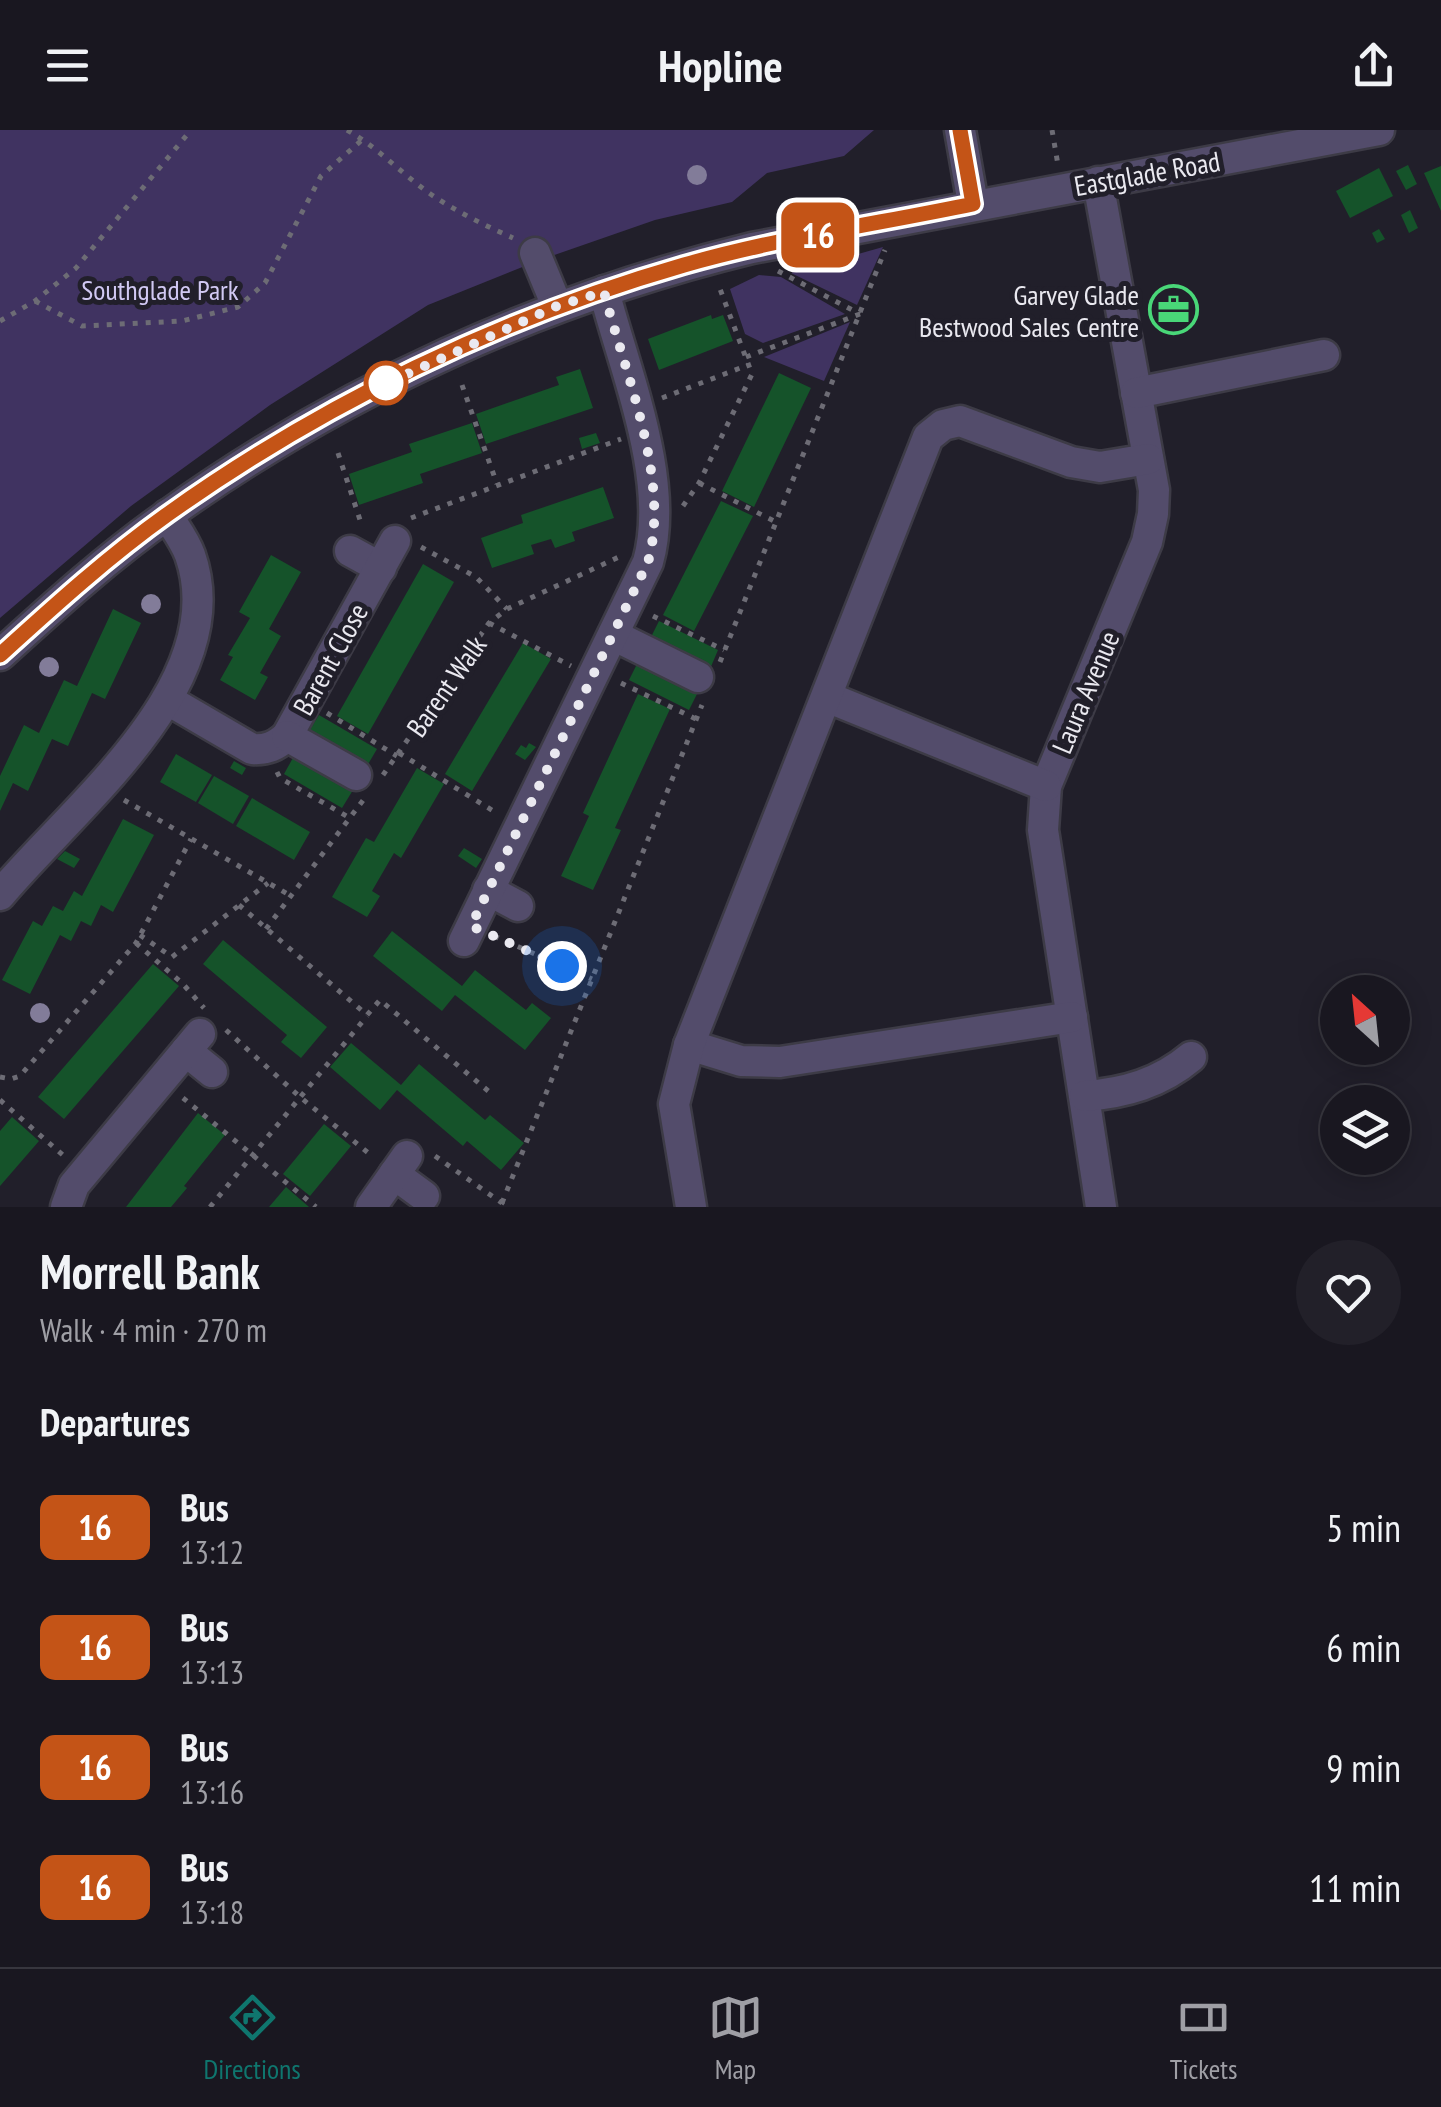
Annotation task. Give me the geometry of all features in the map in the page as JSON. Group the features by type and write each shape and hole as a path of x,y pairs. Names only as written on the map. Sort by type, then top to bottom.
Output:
{"street":[{"path":"960,130 973,204"},
{"name":"Eastglade Road","path":"0,655 167,515 319,418 412,369 557,306 735,252 1380,130"},
{"name":"Laura Avenue","path":"1098,182 1154,502 1147,542 1046,786 1043,830 1101,1207"},
{"path":"535,253 557,306"},
{"path":"467,933 582,668 613,635 648,562 654,540 654,483 604,292"},
{"path":"1136,393 1324,355"},
{"path":"691,1207 674,1104 690,1045 923,446 935,430 951,422 968,422 1071,462 1100,467 1148,459"},
{"path":"0,895 133,750 168,700 194,628 198,594 191,557 167,515"},
{"path":"358,544 395,543"},
{"name":"Barent Close","path":"276,743 306,701 395,543"},
{"path":"613,635 706,682"},
{"path":"827,696 1046,786"},
{"path":"168,700 252,749 276,743 356,774"},
{"path":"488,890 518,906"},
{"path":"690,1045 741,1060 780,1062 1072,1016"},
{"path":"66,1207 74,1186 193,1042 212,1072"},
{"path":"1085,1096 1135,1088 1159,1079 1191,1057"},
{"path":"371,1207 411,1161 424,1196"}],"path":[{"path":"0,320 36,301 76,268 192,130"},
{"path":"347,130 429,193 482,224 531,245 535,253"},
{"path":"1052,130 1062,188"},
{"path":"36,301 82,326 182,321 238,307 264,282 321,176 363,139"},
{"path":"411,1161 500,1205 696,720 706,682 724,650 890,240"},
{"path":"766,266 860,314"},
{"path":"654,540 699,484 752,374 720,289"},
{"path":"746,357 860,314"},
{"path":"395,543 497,484 748,365"},
{"path":"462,385 497,484"},
{"path":"338,453 358,544"},
{"path":"699,484 776,522"},
{"path":"395,543 399,535 476,577 507,610"},
{"name":"Barent Walk","path":"266,928 398,755 489,623 507,610 654,540"},
{"path":"628,604 724,650"},
{"path":"489,623 696,720"},
{"path":"306,701 496,813"},
{"path":"276,743 280,778 350,818"},
{"path":"112,793 290,896"},
{"path":"0,1077 20,1076 136,943 192,839"},
{"path":"140,935 172,957 268,883"},
{"path":"239,905 367,1015"},
{"path":"467,933 592,979"},
{"path":"136,943 300,1097 369,1153"},
{"path":"210,1207 380,1000 493,1095"},
{"path":"162,1080 316,1207"},
{"path":"0,1100 70,1161"}],"green space":[{"name":"Southglade Park","path":"0,130 874,130 844,156 767,173 732,202 655,220 428,305 270,405 131,506 0,618"},
{"path":"883,247 857,305 791,273"},
{"path":"759,275 781,277 845,314 763,343 745,334 730,289"},
{"path":"850,322 824,381 764,357"}],"building":[{"path":"1408,165 1417,184 1406,190 1396,171"},
{"path":"1441,166 1441,211 1424,173"},
{"path":"1379,168 1393,196 1350,218 1336,191"},
{"path":"1410,210 1418,228 1409,233 1401,215"},
{"path":"1379,229 1385,239 1377,243 1372,233"},
{"path":"711,315 712,319 723,315 733,341 659,370 648,339"},
{"path":"580,369 593,408 486,444 476,414 559,385 556,377"},
{"path":"779,373 811,388 754,507 722,491"},
{"path":"472,423 482,453 420,474 423,483 359,505 349,474 412,452 409,444"},
{"path":"596,433 600,443 582,449 579,438"},
{"path":"603,487 614,518 572,532 575,541 555,548 551,539 531,545 534,554 492,568 481,538 523,523 521,515"},
{"path":"721,501 753,516 694,631 663,615"},
{"path":"271,555 301,572 269,629 281,636 260,673 268,677 255,700 220,680 233,657 228,655 250,618 239,612"},
{"path":"423,564 454,582 368,734 337,716"},
{"path":"113,609 141,623 105,699 92,693 68,746 52,739 28,791 13,783 0,811 0,776 24,725 39,733 64,680 77,686"},
{"path":"659,621 718,650 710,669 650,639"},
{"path":"523,643 551,659 472,791 445,774"},
{"path":"638,662 698,692 689,710 629,680"},
{"path":"638,694 670,709 615,828 621,830 593,890 561,876 589,816 583,813"},
{"path":"319,715 377,749 367,766 308,732"},
{"path":"529,743 536,747 525,760 515,754 521,745 526,748"},
{"path":"176,754 212,775 196,802 160,782"},
{"path":"294,756 353,790 342,808 284,774"},
{"path":"234,761 246,768 242,775 230,768"},
{"path":"417,768 444,784 401,858 394,853 372,891 380,896 367,917 332,897 366,838 374,842"},
{"path":"214,776 249,796 233,824 198,803"},
{"path":"252,798 310,832 294,860 236,826"},
{"path":"123,819 154,835 113,912 101,905 91,926 81,921 71,941 60,935 30,994 2,980 33,921 42,926 53,906 63,911 74,891 82,896"},
{"path":"464,848 482,859 476,868 458,856"},
{"path":"65,851 80,859 74,868 57,859"},
{"path":"392,931 462,986 475,970 526,1010 532,1003 551,1018 525,1050 455,995 442,1011 373,956"},
{"path":"223,940 327,1027 301,1058 281,1042 287,1035 203,964"},
{"path":"153,964 179,986 64,1119 38,1097"},
{"path":"351,1043 401,1085 419,1064 485,1120 490,1115 524,1143 501,1170 467,1141 463,1146 397,1090 380,1110 330,1067"},
{"path":"198,1113 225,1135 184,1186 187,1188 171,1207 126,1207"},
{"path":"12,1117 39,1141 0,1186 0,1131"},
{"path":"324,1124 351,1146 310,1196 283,1174"},
{"path":"286,1187 309,1207 269,1207"}],"bus line":[{"name":"16","path":"0,655 167,515 319,418 412,369 557,306 684,265 973,204 960,130"}],"place":[{"name":"Garvey Glade Bestwood Sales Centre","path":"1174,310"}],"route":[{"path":"386,383 381,386 557,306 604,292 651,467 656,508 654,540 648,562 471,926 562,966"}]}
